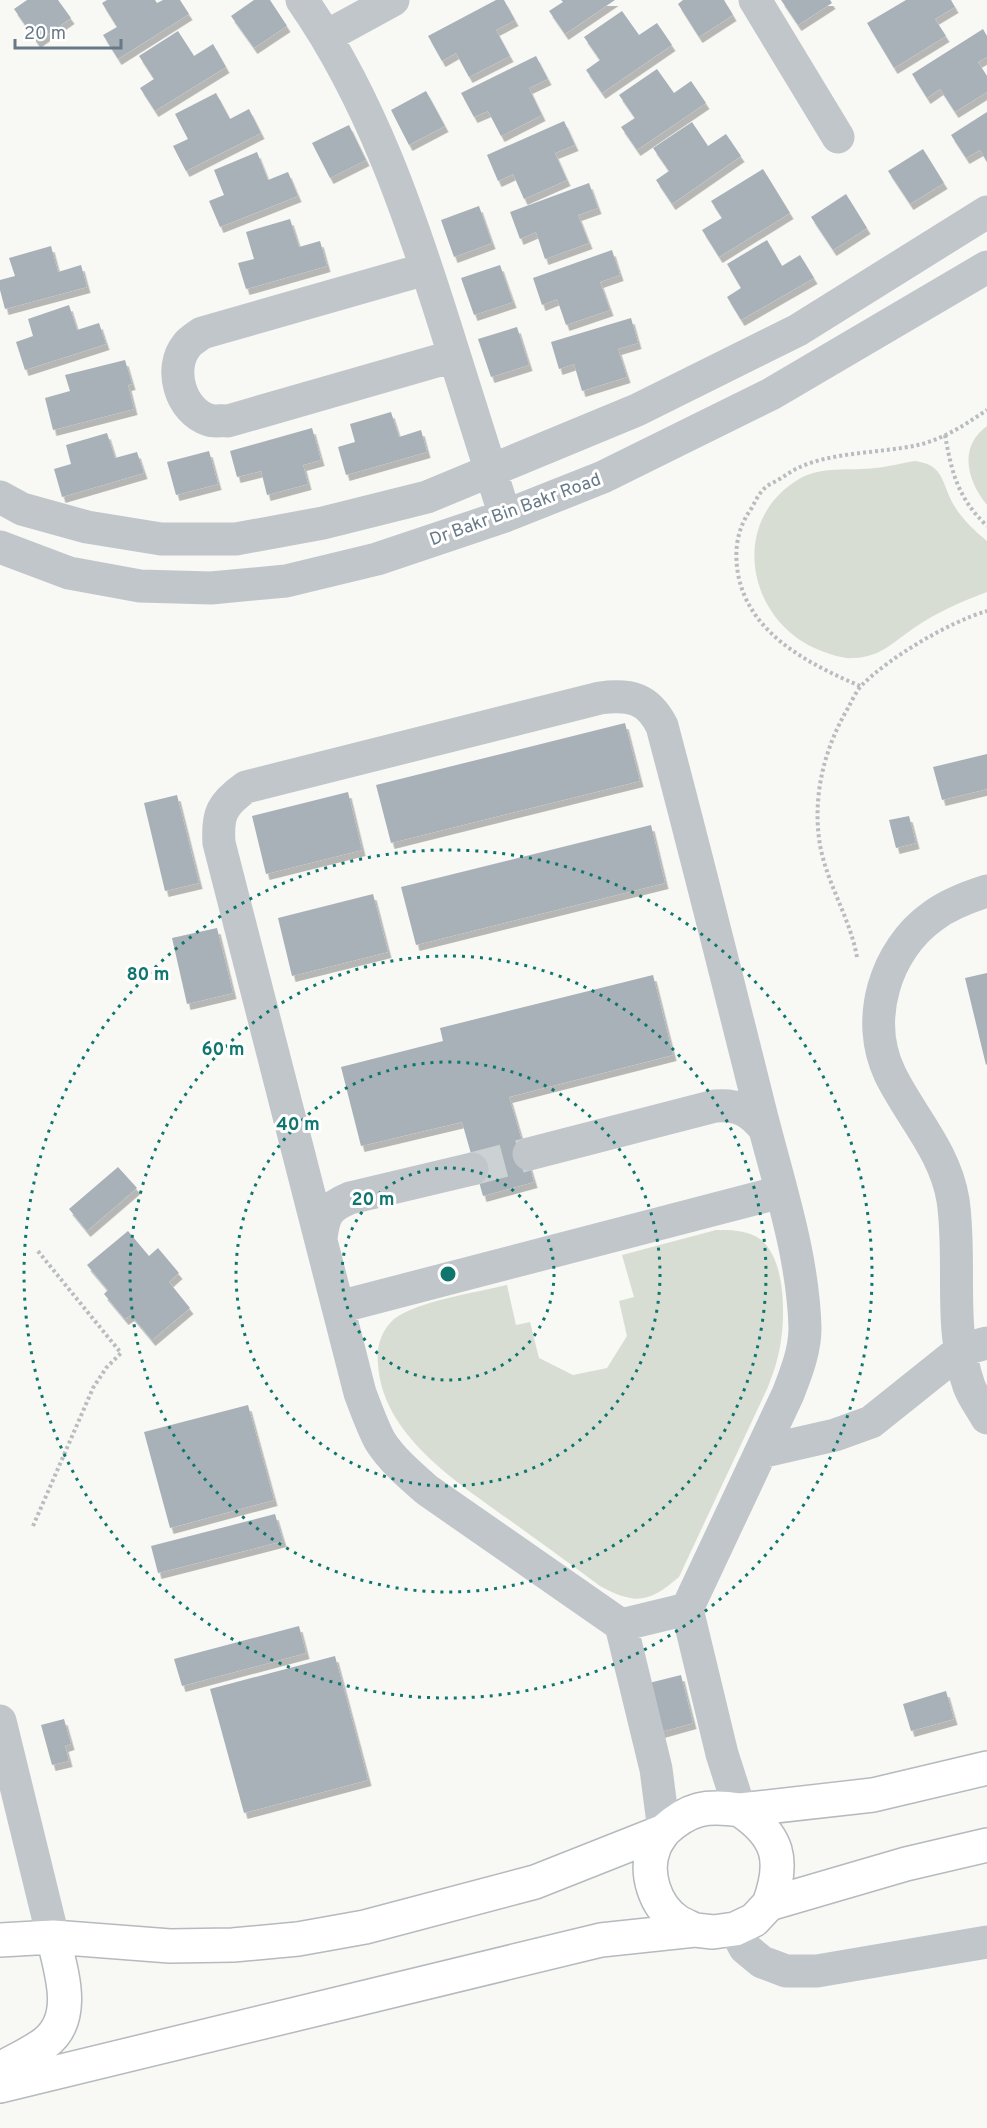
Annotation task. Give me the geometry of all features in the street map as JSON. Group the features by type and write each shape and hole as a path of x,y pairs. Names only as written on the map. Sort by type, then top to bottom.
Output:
{"main road":[{"path":"695,1930 677,1921 662,1906 654,1888 650,1868 654,1848 664,1831 677,1819 697,1809 718,1807 740,1810 873,1795 987,1768"},
{"path":"0,2086 601,1940 695,1930 713,1932 735,1929 754,1920 769,1904 777,1883 778,1861 771,1840 758,1822 740,1810"},
{"path":"0,1940 53,1937 170,1946 233,1945 298,1939 365,1927 535,1882 664,1831"},
{"path":"769,1904 906,1864 987,1845"},
{"path":"0,2069 45,2043 59,2028 64,2009 64,1986 53,1937"}],"street":[{"path":"302,0 327,36 381,144 426,268 505,516"},
{"path":"327,36 393,0"},
{"path":"755,0 838,137"},
{"path":"0,497 22,509 87,527 160,539 236,539 323,522 427,497 637,410 798,330 987,212"},
{"name":"Dr Bakr Bin Bakr Road","path":"0,547 69,573 140,586 212,588 286,581 377,559 505,516 603,477 771,394 987,267"},
{"path":"426,268 202,333 187,345 178,360 178,377 183,394 192,410 210,420 228,421 454,356"},
{"path":"664,1831 656,1769 621,1625 427,1490 402,1468 381,1443 368,1415 360,1393 219,843 218,827 221,811 232,797 246,787 600,698 620,696 640,701 654,711 662,726 781,1192 799,1269 805,1332 800,1365 687,1609 722,1754 740,1810"},
{"path":"987,891 963,899 933,916 904,942 893,960 879,1010 882,1054 890,1074 928,1135 943,1166 952,1198 956,1224 957,1315 974,1346 970,1386 987,1418"},
{"path":"530,1154 715,1106 729,1105 741,1108 754,1116 765,1129"},
{"path":"321,1238 323,1222 328,1211 336,1204 350,1198 472,1169"},
{"path":"339,1306 781,1192"},
{"path":"761,1452 835,1435 871,1422 974,1346"},
{"path":"621,1625 687,1609"},
{"path":"0,1721 53,1937"},
{"path":"735,1929 745,1948 762,1962 786,1971 817,1971 987,1942"}],"path":[{"path":"860,686 826,671 792,651 767,629 753,610 740,584 736,560 737,538 746,516 764,488 799,467 836,457 920,444 945,435 987,410"},
{"path":"945,435 952,472 966,502 987,526"},
{"path":"879,1010 858,967 854,939 835,895 820,844 818,799 824,762 839,722 860,686 896,656 967,616 987,610"},
{"path":"33,1526 93,1389 106,1368 121,1353 37,1250"}],"shaded area":[{"path":"987,426 987,505 974,485 969,454 978,434"},
{"path":"915,461 925,463 938,472 958,512 987,541 987,592 940,612 872,655 850,658 832,655 795,636 776,617 762,594 755,569 755,544 762,519 777,497 799,479 816,472 865,469"},
{"path":"716,1230 732,1230 757,1237 767,1246 775,1260 780,1276 783,1312 776,1363 768,1387 679,1577 650,1596 632,1598 623,1596 600,1586 467,1489 425,1454 407,1434 393,1413 383,1390 378,1364 379,1345 389,1324 404,1313 464,1294 507,1285 516,1325 530,1322 539,1358 573,1375 607,1368 627,1336 619,1301 634,1297 622,1255"}],"building":[{"path":"27,0 58,0 71,18 37,42 14,9"},
{"path":"107,0 155,0 157,3 163,0 180,0 189,14 118,59 103,35 117,27 102,3"},
{"path":"254,0 270,0 287,26 254,48 231,16"},
{"path":"496,0 504,0 515,20 496,30 510,56 469,77 456,53 442,61 428,36"},
{"path":"561,0 615,0 565,34 549,11 563,2"},
{"path":"683,0 724,0 733,15 699,37 678,4"},
{"path":"781,0 830,0 832,3 798,25"},
{"path":"906,0 951,0 955,7 935,19 946,36 894,68 867,23"},
{"path":"622,11 639,35 657,23 672,45 602,93 586,70 600,60 584,37"},
{"path":"983,29 987,36 987,57 978,62 987,76 987,92 955,112 940,89 927,98 912,74"},
{"path":"178,31 194,56 213,44 226,67 155,111 140,88 154,79 139,56"},
{"path":"536,56 548,79 529,88 542,115 501,136 488,111 474,117 461,93"},
{"path":"657,69 674,93 691,81 706,103 637,150 621,127 635,118 619,95"},
{"path":"426,91 445,126 409,145 391,110"},
{"path":"216,93 230,119 249,109 261,133 186,171 173,146 188,139 175,114"},
{"path":"987,112 987,162 980,150 966,158 951,135"},
{"path":"564,121 575,145 555,153 567,180 524,199 513,174 498,181 487,155"},
{"path":"692,122 708,146 726,134 741,156 672,204 656,180 669,171 653,148"},
{"path":"349,125 366,160 330,178 312,143"},
{"path":"923,149 944,183 910,204 888,171"},
{"path":"257,152 268,180 288,172 298,196 220,227 209,201 224,195 214,170"},
{"path":"763,169 790,213 719,257 702,230 722,218 711,201"},
{"path":"589,183 598,208 578,215 589,243 545,259 536,232 520,239 510,212"},
{"path":"846,194 867,228 833,250 811,217"},
{"path":"479,206 492,243 454,257 441,220"},
{"path":"290,219 299,247 320,241 327,266 246,289 238,263 254,259 246,232"},
{"path":"767,240 782,266 800,255 814,278 741,320 727,297 741,288 727,264"},
{"path":"51,246 58,272 81,265 87,287 5,309 0,280 15,276 9,258"},
{"path":"612,250 620,275 600,282 610,310 566,325 557,299 542,305 533,278"},
{"path":"500,265 513,302 474,315 461,278"},
{"path":"69,305 77,330 99,323 106,344 25,370 16,342 33,336 28,319"},
{"path":"631,318 638,343 618,349 627,377 582,391 574,364 559,369 551,342"},
{"path":"517,327 529,365 491,377 478,339"},
{"path":"125,360 132,384 128,385 134,409 53,430 45,398 70,391 65,375"},
{"path":"391,412 399,437 421,430 427,452 346,475 338,447 355,442 350,424"},
{"path":"312,428 321,460 303,465 308,484 267,495 261,471 237,477 230,451"},
{"path":"107,433 115,458 137,452 144,473 62,497 54,469 71,464 66,445"},
{"path":"209,451 218,484 176,495 167,462"},
{"path":"625,723 640,781 391,843 376,785"},
{"path":"987,754 987,789 942,800 933,767"},
{"path":"348,792 362,850 266,874 252,816"},
{"path":"177,795 199,883 165,891 144,803"},
{"path":"909,816 916,843 896,848 889,820"},
{"path":"651,825 665,883 416,945 401,887"},
{"path":"373,894 388,952 292,976 278,918"},
{"path":"217,928 233,993 187,1004 172,938"},
{"path":"987,973 987,1064 986,1065 965,978"},
{"path":"653,975 673,1055 509,1097 534,1182 483,1196 462,1122 361,1146 341,1067 443,1041 440,1028"},
{"path":"118,1167 137,1188 87,1231 69,1209"},
{"path":"128,1231 149,1256 158,1248 179,1273 169,1282 190,1308 152,1340 131,1315 125,1319 104,1294 108,1290 87,1265"},
{"path":"248,1405 274,1500 170,1528 144,1432"},
{"path":"275,1514 283,1541 158,1573 151,1546"},
{"path":"299,1626 306,1653 182,1686 174,1659"},
{"path":"335,1656 368,1780 244,1813 210,1689"},
{"path":"681,1675 693,1723 661,1732 649,1683"},
{"path":"946,1691 954,1719 911,1731 903,1704"},
{"path":"64,1719 71,1744 65,1746 69,1761 52,1765 41,1725"}],"tunnel":[{"path":"472,1169 529,1154"}]}
